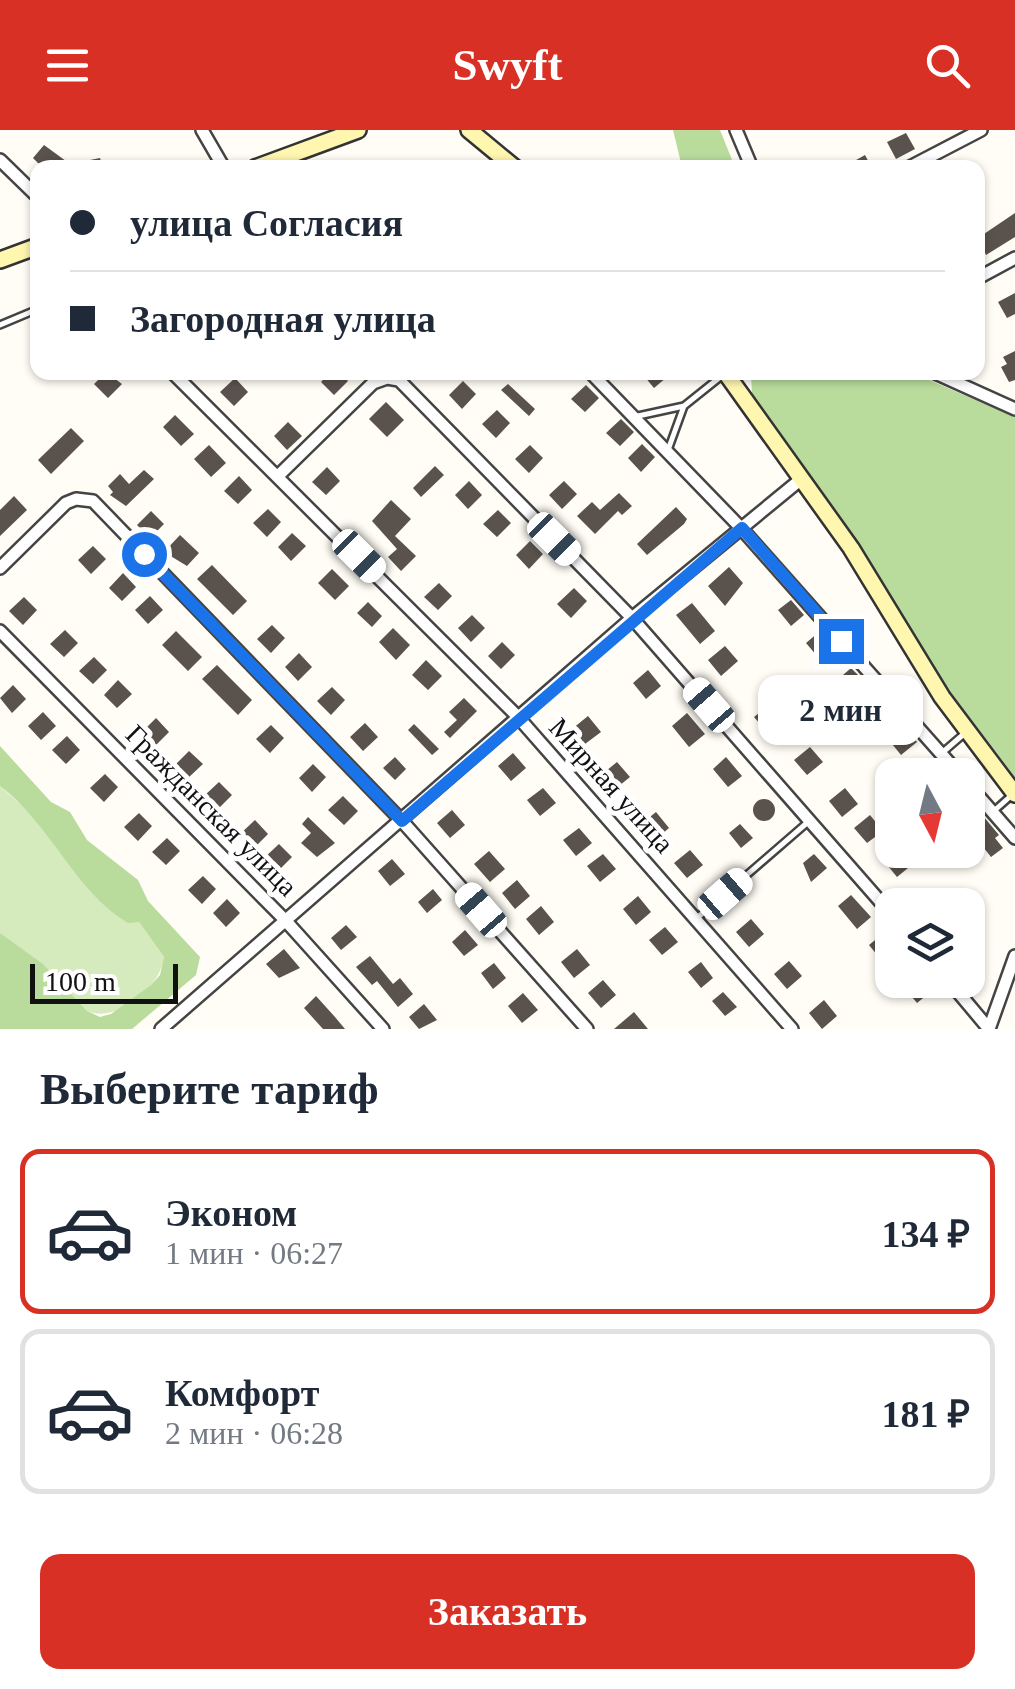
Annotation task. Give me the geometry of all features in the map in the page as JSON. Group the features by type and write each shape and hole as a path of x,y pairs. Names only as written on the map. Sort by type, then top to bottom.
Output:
{"street":[{"path":"202,130 219,160"},
{"path":"277,160 358,130"},
{"path":"469,130 505,160"},
{"path":"736,130 749,160"},
{"path":"923,160 981,130"},
{"path":"0,160 30,189"},
{"path":"0,260 30,249"},
{"path":"985,274 1015,258"},
{"name":"Мирная улица","path":"180,380 518,717 792,1029"},
{"path":"279,475 372,383 380,380"},
{"path":"399,380 632,618 875,896"},
{"path":"598,380 742,528 944,758"},
{"path":"731,380 851,548 967,732 1015,794"},
{"path":"951,380 1015,409"},
{"path":"161,1029 632,618 800,480"},
{"path":"0,568 66,503 76,499 92,501 402,821 587,1029"},
{"name":"Гражданская улица","path":"0,631 285,920 383,1029"},
{"path":"985,804 1015,838"},
{"path":"989,1029 1015,956"},
{"path":"963,998 989,1029"}],"lane":[{"path":"0,325 30,312"},
{"path":"635,416 684,406 717,380"},
{"path":"668,450 684,406"},
{"path":"940,754 967,732"},
{"path":"992,812 1015,794"},
{"path":"697,918 810,821"}],"green space":[{"path":"673,130 720,130 732,160 680,160"},
{"path":"751,380 929,380 1015,417 1015,777 948,689 859,543 752,394"},
{"path":"0,746 51,802 70,812 87,840 138,880 148,901 200,957 196,975 132,1029 0,1029 0,933 43,964 87,1011 100,1017 111,1014 151,985 160,975 164,957 139,922 128,923 93,894 34,819 0,786"},
{"path":"0,786 43,824 72,868 110,909 139,922 164,957 155,980 124,1008 99,1014 87,1011 0,933"}],"building":[{"path":"906,133 915,149 896,159 887,142"},
{"path":"44,145 65,160 35,160"},
{"path":"1015,213 1015,237 986,255 985,233"},
{"path":"1015,293 1015,314 1007,318 998,302"},
{"path":"1015,351 1015,380 1009,382 1001,367 1007,364 1003,357"},
{"path":"98,380 117,380 122,384 108,398 94,384"},
{"path":"237,380 248,392 234,406 220,392"},
{"path":"323,380 348,381 334,395"},
{"path":"647,380 664,380 654,388"},
{"path":"463,381 476,394 462,409 449,395"},
{"path":"508,384 535,409 529,416 501,390"},
{"path":"586,385 599,398 585,412 571,399"},
{"path":"386,402 404,420 387,437 369,419"},
{"path":"497,410 510,423 496,438 482,424"},
{"path":"175,415 194,434 181,446 163,427"},
{"path":"621,419 634,432 620,446 606,433"},
{"path":"288,422 302,436 287,450 274,436"},
{"path":"71,428 84,441 51,474 38,460"},
{"path":"642,444 655,457 641,472 628,458"},
{"path":"209,445 226,463 211,477 194,459"},
{"path":"530,445 543,458 529,473 515,459"},
{"path":"435,466 444,475 421,497 413,488"},
{"path":"327,467 340,481 326,495 312,482"},
{"path":"144,470 154,479 126,506 110,495 113,492 108,486 120,474 129,484"},
{"path":"239,476 252,490 238,504 224,491"},
{"path":"469,481 482,495 468,509 455,495"},
{"path":"564,481 577,494 562,509 549,495"},
{"path":"619,493 632,506 622,515 618,511 595,534 577,516 592,502 600,510"},
{"path":"14,496 27,510 0,536 0,510"},
{"path":"391,500 411,519 395,536 416,556 401,571 388,557 397,549 372,521"},
{"path":"676,507 687,519 684,524 647,555 637,544"},
{"path":"268,509 281,522 267,537 253,523"},
{"path":"498,510 511,523 497,537 483,524"},
{"path":"151,511 164,524 150,538 137,525"},
{"path":"292,533 306,546 291,561 278,547"},
{"path":"180,535 199,553 187,566 164,552"},
{"path":"530,541 543,554 529,569 516,555"},
{"path":"93,546 106,559 91,574 78,560"},
{"path":"212,565 247,601 233,615 197,579"},
{"path":"729,567 743,583 725,606 708,586"},
{"path":"332,569 349,586 335,600 318,583"},
{"path":"123,573 136,587 122,601 109,588"},
{"path":"439,583 452,596 438,610 424,597"},
{"path":"574,588 587,601 571,618 557,604"},
{"path":"150,596 163,610 148,624 135,610"},
{"path":"24,597 37,610 23,625 9,611"},
{"path":"791,600 804,615 791,626 778,610"},
{"path":"368,602 382,616 372,627 357,613"},
{"path":"692,603 715,631 700,644 676,615"},
{"path":"472,615 485,628 471,642 458,628"},
{"path":"272,625 285,638 271,653 257,639"},
{"path":"393,628 410,645 396,660 379,642"},
{"path":"65,630 78,643 64,657 50,644"},
{"path":"176,631 202,657 188,671 162,645"},
{"path":"820,631 838,651 823,663 806,643"},
{"path":"502,642 515,655 501,669 488,656"},
{"path":"725,646 738,661 721,676 708,660"},
{"path":"299,653 312,667 298,681 285,667"},
{"path":"94,657 107,670 93,684 79,671"},
{"path":"426,660 442,676 428,690 412,675"},
{"path":"217,665 252,700 238,715 202,679"},
{"path":"851,668 859,676 827,705 819,696"},
{"path":"648,670 661,686 646,699 633,683"},
{"path":"118,680 132,694 117,708 104,695"},
{"path":"13,685 26,699 12,713 0,698"},
{"path":"332,687 345,700 331,715 317,701"},
{"path":"464,698 477,711 450,738 444,732 457,720 449,712"},
{"path":"879,698 893,713 879,724 866,709"},
{"path":"770,704 783,719 767,732 754,717"},
{"path":"43,712 56,726 41,740 28,726"},
{"path":"687,713 705,734 689,747 672,726"},
{"path":"588,716 601,732 585,744 572,729"},
{"path":"156,718 169,732 155,746 142,732"},
{"path":"365,723 378,737 363,751 350,737"},
{"path":"414,724 439,749 432,755 408,730"},
{"path":"271,725 284,738 270,753 256,739"},
{"path":"904,726 917,742 901,755 888,739"},
{"path":"67,736 80,750 66,764 52,750"},
{"path":"810,747 823,762 807,775 794,760"},
{"path":"189,751 203,764 188,778 175,765"},
{"path":"513,753 526,768 511,781 498,766"},
{"path":"395,757 406,769 395,780 383,768"},
{"path":"726,757 742,776 728,787 713,769"},
{"path":"617,762 630,777 614,790 601,775"},
{"path":"313,764 326,777 312,792 299,778"},
{"path":"105,774 118,787 104,802 90,788"},
{"path":"219,782 232,795 218,809 204,796"},
{"path":"543,788 556,803 540,816 527,800"},
{"path":"845,788 858,804 842,817 829,801"},
{"path":"343,796 358,811 344,825 328,810"},
{"path":"760,799 768,799 775,810 768,821 760,821 753,814 753,806"},
{"path":"452,810 465,825 450,838 437,823"},
{"path":"656,812 669,828 654,841 640,825"},
{"path":"139,813 152,826 138,841 124,827"},
{"path":"870,815 875,821 875,837 867,843 854,828"},
{"path":"308,817 335,843 317,857 301,843 311,833 302,824"},
{"path":"985,818 999,835 995,838 1003,848 991,857 985,849"},
{"path":"255,820 268,834 254,848 240,834"},
{"path":"740,824 753,838 741,848 729,833"},
{"path":"579,828 592,843 576,856 563,840"},
{"path":"167,838 180,851 166,865 152,852"},
{"path":"279,844 292,857 278,871 264,858"},
{"path":"690,850 703,865 687,878 674,863"},
{"path":"489,851 505,869 490,882 474,864"},
{"path":"603,854 616,869 600,882 587,866"},
{"path":"814,854 827,868 811,882 803,863"},
{"path":"392,859 405,874 390,886 378,871"},
{"path":"890,868 908,868 897,877"},
{"path":"203,876 216,889 202,904 188,890"},
{"path":"517,880 530,896 515,909 502,893"},
{"path":"433,889 442,900 427,913 418,902"},
{"path":"851,895 871,917 857,929 838,906"},
{"path":"638,896 651,912 636,925 623,909"},
{"path":"227,899 240,913 226,927 213,913"},
{"path":"541,906 554,922 539,935 526,919"},
{"path":"751,919 764,934 749,947 736,932"},
{"path":"346,925 357,937 341,950 331,938"},
{"path":"665,927 678,942 662,955 649,940"},
{"path":"465,930 478,945 464,956 452,942"},
{"path":"284,949 300,968 279,978 266,964"},
{"path":"577,949 590,965 574,978 561,962"},
{"path":"370,956 393,984 400,978 413,994 398,1007 377,981 372,985 356,967"},
{"path":"789,961 802,976 787,989 774,974"},
{"path":"701,962 713,978 701,988 688,972"},
{"path":"494,963 506,978 493,989 481,973"},
{"path":"603,980 616,995 601,1008 588,993"},
{"path":"723,992 737,1007 725,1016 712,1001"},
{"path":"523,993 538,1010 522,1023 508,1006"},
{"path":"316,996 345,1029 323,1029 304,1008"},
{"path":"824,1000 837,1016 822,1029 809,1013"},
{"path":"424,1004 437,1020 419,1029 409,1017"},
{"path":"634,1012 648,1029 614,1029"}],"route":[{"path":"144,554 402,821 632,618 742,528 841,641"}]}
